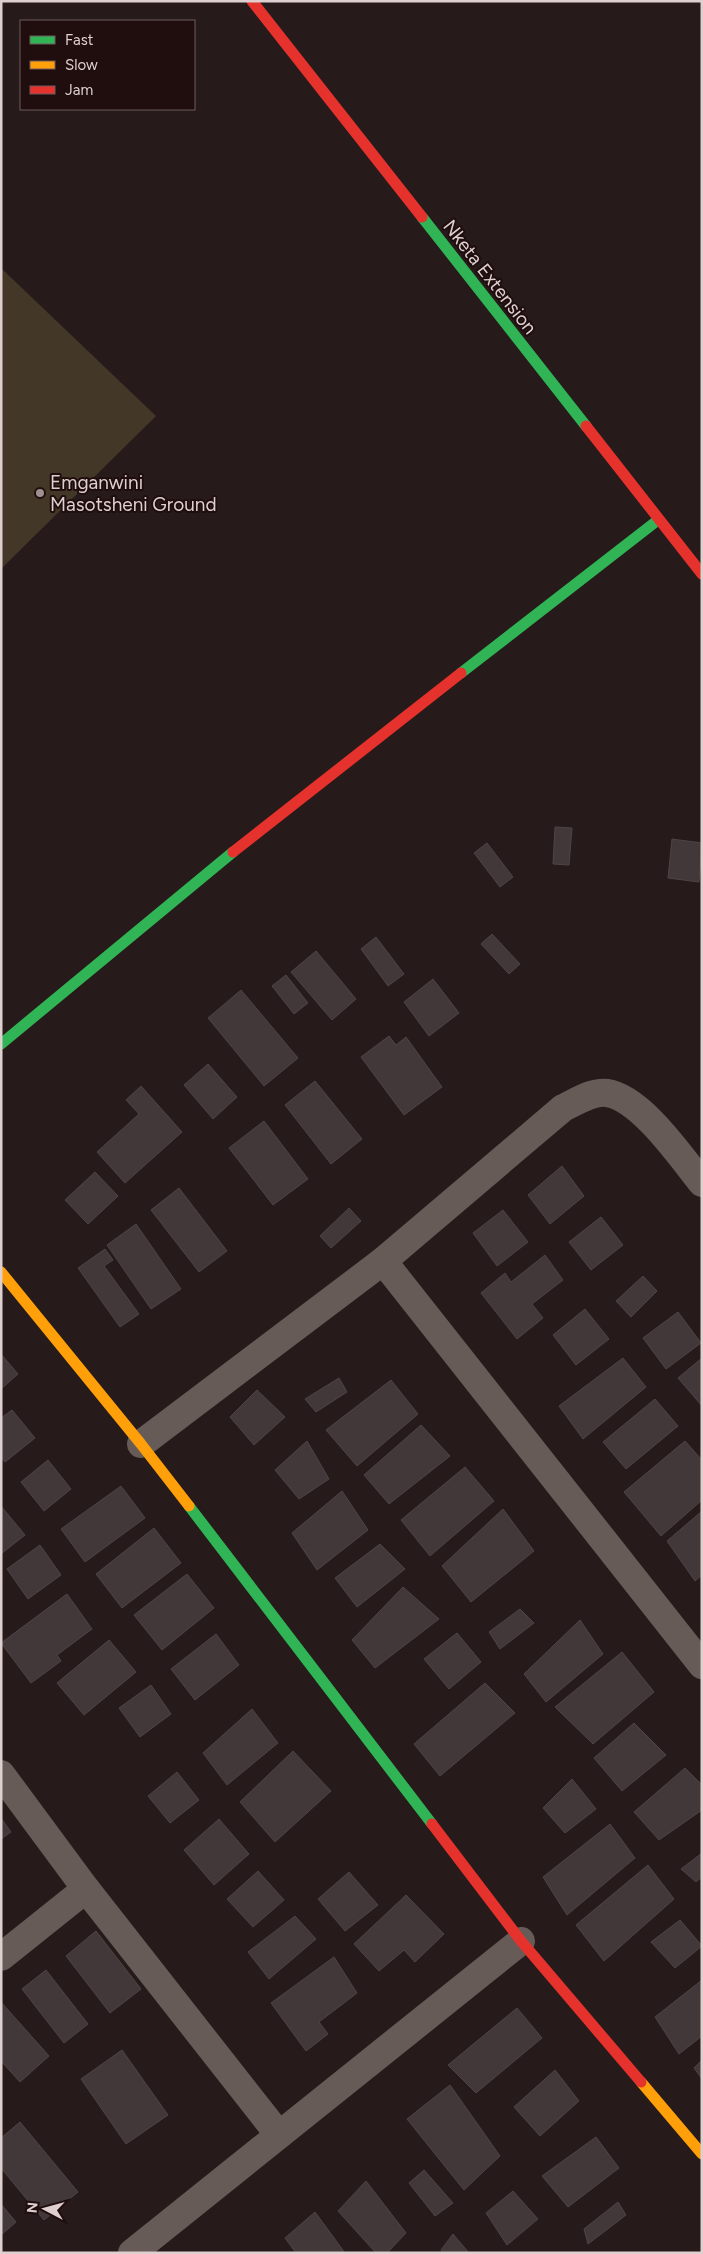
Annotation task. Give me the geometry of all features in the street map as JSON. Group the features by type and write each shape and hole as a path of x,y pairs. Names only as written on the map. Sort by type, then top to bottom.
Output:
{"street":[{"name":"Nketa Extension","path":"252,1 702,574"},
{"path":"1,1044 262,828 658,520"},
{"path":"141,1444 383,1261 563,1108 589,1096 607,1093 630,1103 657,1127 702,1183"},
{"path":"383,1261 702,1665"},
{"path":"1,1272 141,1444 521,1941 702,2154"},
{"path":"1,1774 86,1889 279,2134"},
{"path":"1,1957 86,1889"},
{"path":"132,2253 521,1941"}],"shaded area":[{"name":"Emganwini Masotsheni Ground","path":"1,268 156,416 1,569"}],"building":[{"path":"555,827 572,828 569,865 553,864"},
{"path":"672,839 702,843 699,882 668,878"},
{"path":"487,843 513,877 500,887 474,853"},
{"path":"492,934 520,964 509,974 481,944"},
{"path":"376,937 404,974 388,986 361,949"},
{"path":"316,951 356,999 332,1020 291,972"},
{"path":"286,975 308,1003 294,1014 272,986"},
{"path":"433,979 459,1013 429,1036 404,1002"},
{"path":"241,990 298,1058 264,1086 208,1018"},
{"path":"389,1036 396,1045 406,1037 442,1087 404,1115 361,1057"},
{"path":"208,1064 237,1097 213,1119 184,1085"},
{"path":"315,1081 362,1139 331,1164 285,1105"},
{"path":"141,1086 182,1132 125,1183 97,1152 139,1114 126,1100"},
{"path":"264,1121 308,1179 273,1205 229,1148"},
{"path":"562,1166 584,1196 550,1224 528,1195"},
{"path":"95,1172 118,1196 88,1224 65,1200"},
{"path":"179,1188 227,1251 199,1272 151,1210"},
{"path":"349,1208 361,1221 331,1248 320,1236"},
{"path":"503,1210 528,1242 497,1266 473,1233"},
{"path":"601,1217 623,1245 591,1270 569,1242"},
{"path":"136,1224 181,1289 151,1309 107,1245"},
{"path":"105,1249 113,1260 104,1266 139,1314 120,1327 78,1268"},
{"path":"545,1255 563,1280 532,1304 543,1318 517,1339 481,1293 505,1273 511,1282"},
{"path":"643,1276 657,1291 631,1317 616,1301"},
{"path":"585,1309 609,1339 576,1365 553,1335"},
{"path":"678,1312 701,1343 666,1369 643,1338"},
{"path":"1,1354 18,1374 1,1389"},
{"path":"623,1358 646,1387 583,1439 559,1406"},
{"path":"702,1358 702,1406 678,1378"},
{"path":"339,1378 347,1392 316,1412 305,1399"},
{"path":"391,1380 418,1414 357,1466 326,1430"},
{"path":"257,1390 285,1417 254,1445 230,1417"},
{"path":"655,1399 678,1426 626,1469 603,1442"},
{"path":"12,1410 35,1438 5,1462 1,1457 1,1418"},
{"path":"421,1425 450,1456 389,1504 364,1475"},
{"path":"307,1441 329,1479 299,1499 275,1470"},
{"path":"685,1441 702,1460 702,1500 661,1536 624,1492"},
{"path":"48,1460 71,1489 44,1511 21,1482"},
{"path":"465,1467 494,1501 430,1556 401,1520"},
{"path":"121,1486 145,1518 85,1562 61,1529"},
{"path":"342,1491 368,1530 317,1570 292,1533"},
{"path":"1,1506 25,1535 1,1554"},
{"path":"503,1509 534,1551 471,1602 442,1566"},
{"path":"702,1511 702,1575 695,1581 667,1541"},
{"path":"154,1528 181,1563 122,1608 96,1574"},
{"path":"380,1544 405,1569 357,1607 335,1578"},
{"path":"40,1545 61,1575 28,1599 7,1569"},
{"path":"187,1574 214,1608 162,1650 134,1615"},
{"path":"403,1587 439,1619 375,1668 352,1640"},
{"path":"67,1594 92,1629 57,1655 61,1661 31,1683 1,1643"},
{"path":"520,1609 534,1623 500,1649 489,1632"},
{"path":"580,1620 603,1654 546,1702 524,1674"},
{"path":"457,1633 481,1662 449,1689 424,1659"},
{"path":"216,1634 239,1665 195,1700 171,1669"},
{"path":"109,1640 136,1672 84,1715 57,1683"},
{"path":"622,1652 654,1692 593,1744 555,1707"},
{"path":"485,1683 515,1713 440,1776 414,1744"},
{"path":"151,1685 171,1714 140,1737 119,1708"},
{"path":"252,1709 278,1743 227,1785 203,1753"},
{"path":"634,1723 666,1755 622,1791 594,1758"},
{"path":"293,1751 331,1791 275,1842 240,1802"},
{"path":"685,1768 702,1785 702,1810 659,1840 634,1812"},
{"path":"177,1772 199,1800 170,1823 148,1796"},
{"path":"572,1779 596,1809 565,1833 543,1808"},
{"path":"1,1818 11,1832 1,1839"},
{"path":"219,1819 249,1854 214,1885 184,1850"},
{"path":"610,1824 635,1858 567,1915 543,1877"},
{"path":"702,1853 702,1877 696,1882 681,1869"},
{"path":"648,1865 674,1899 604,1961 576,1925"},
{"path":"258,1871 284,1900 253,1927 227,1899"},
{"path":"349,1872 378,1905 345,1931 318,1899"},
{"path":"406,1895 444,1934 415,1962 404,1950 379,1971 354,1944"},
{"path":"295,1916 316,1939 269,1979 248,1952"},
{"path":"680,1920 702,1946 675,1968 651,1942"},
{"path":"96,1931 141,1989 110,2013 66,1956"},
{"path":"334,1957 357,1993 319,2022 328,2034 306,2051 271,2003"},
{"path":"46,1970 88,2024 64,2043 22,1989"},
{"path":"702,1980 702,2036 679,2054 655,2017"},
{"path":"1,2002 49,2056 20,2082 1,2061"},
{"path":"517,2008 542,2038 476,2093 448,2065"},
{"path":"122,2050 168,2115 126,2144 81,2079"},
{"path":"702,2060 702,2079 694,2068"},
{"path":"555,2070 579,2101 540,2136 514,2107"},
{"path":"450,2085 500,2156 464,2190 407,2119"},
{"path":"20,2122 78,2192 44,2220 1,2168 1,2138"},
{"path":"596,2137 619,2168 568,2207 542,2176"},
{"path":"424,2170 453,2203 435,2216 409,2183"},
{"path":"366,2181 406,2233 387,2253 376,2253 338,2211"},
{"path":"513,2191 538,2219 507,2245 486,2213"},
{"path":"618,2202 626,2215 588,2244 584,2229"},
{"path":"1,2204 16,2222 1,2235"},
{"path":"315,2212 345,2253 296,2253 285,2238"},
{"path":"453,2234 469,2253 443,2253 441,2250"}],"traffic: fast":[{"path":"422,217 586,426"},
{"path":"461,673 658,520"},
{"path":"1,1044 233,852"},
{"path":"189,1506 432,1824"}],"traffic: slow":[{"path":"1,1272 189,1506"},
{"path":"641,2082 702,2154"}],"traffic: jam":[{"path":"252,1 422,217"},
{"path":"586,426 702,574"},
{"path":"233,852 461,673"},
{"path":"432,1824 521,1941 641,2082"}],"place":[{"name":"Emganwini Masotsheni Ground","path":"40,493"}]}
